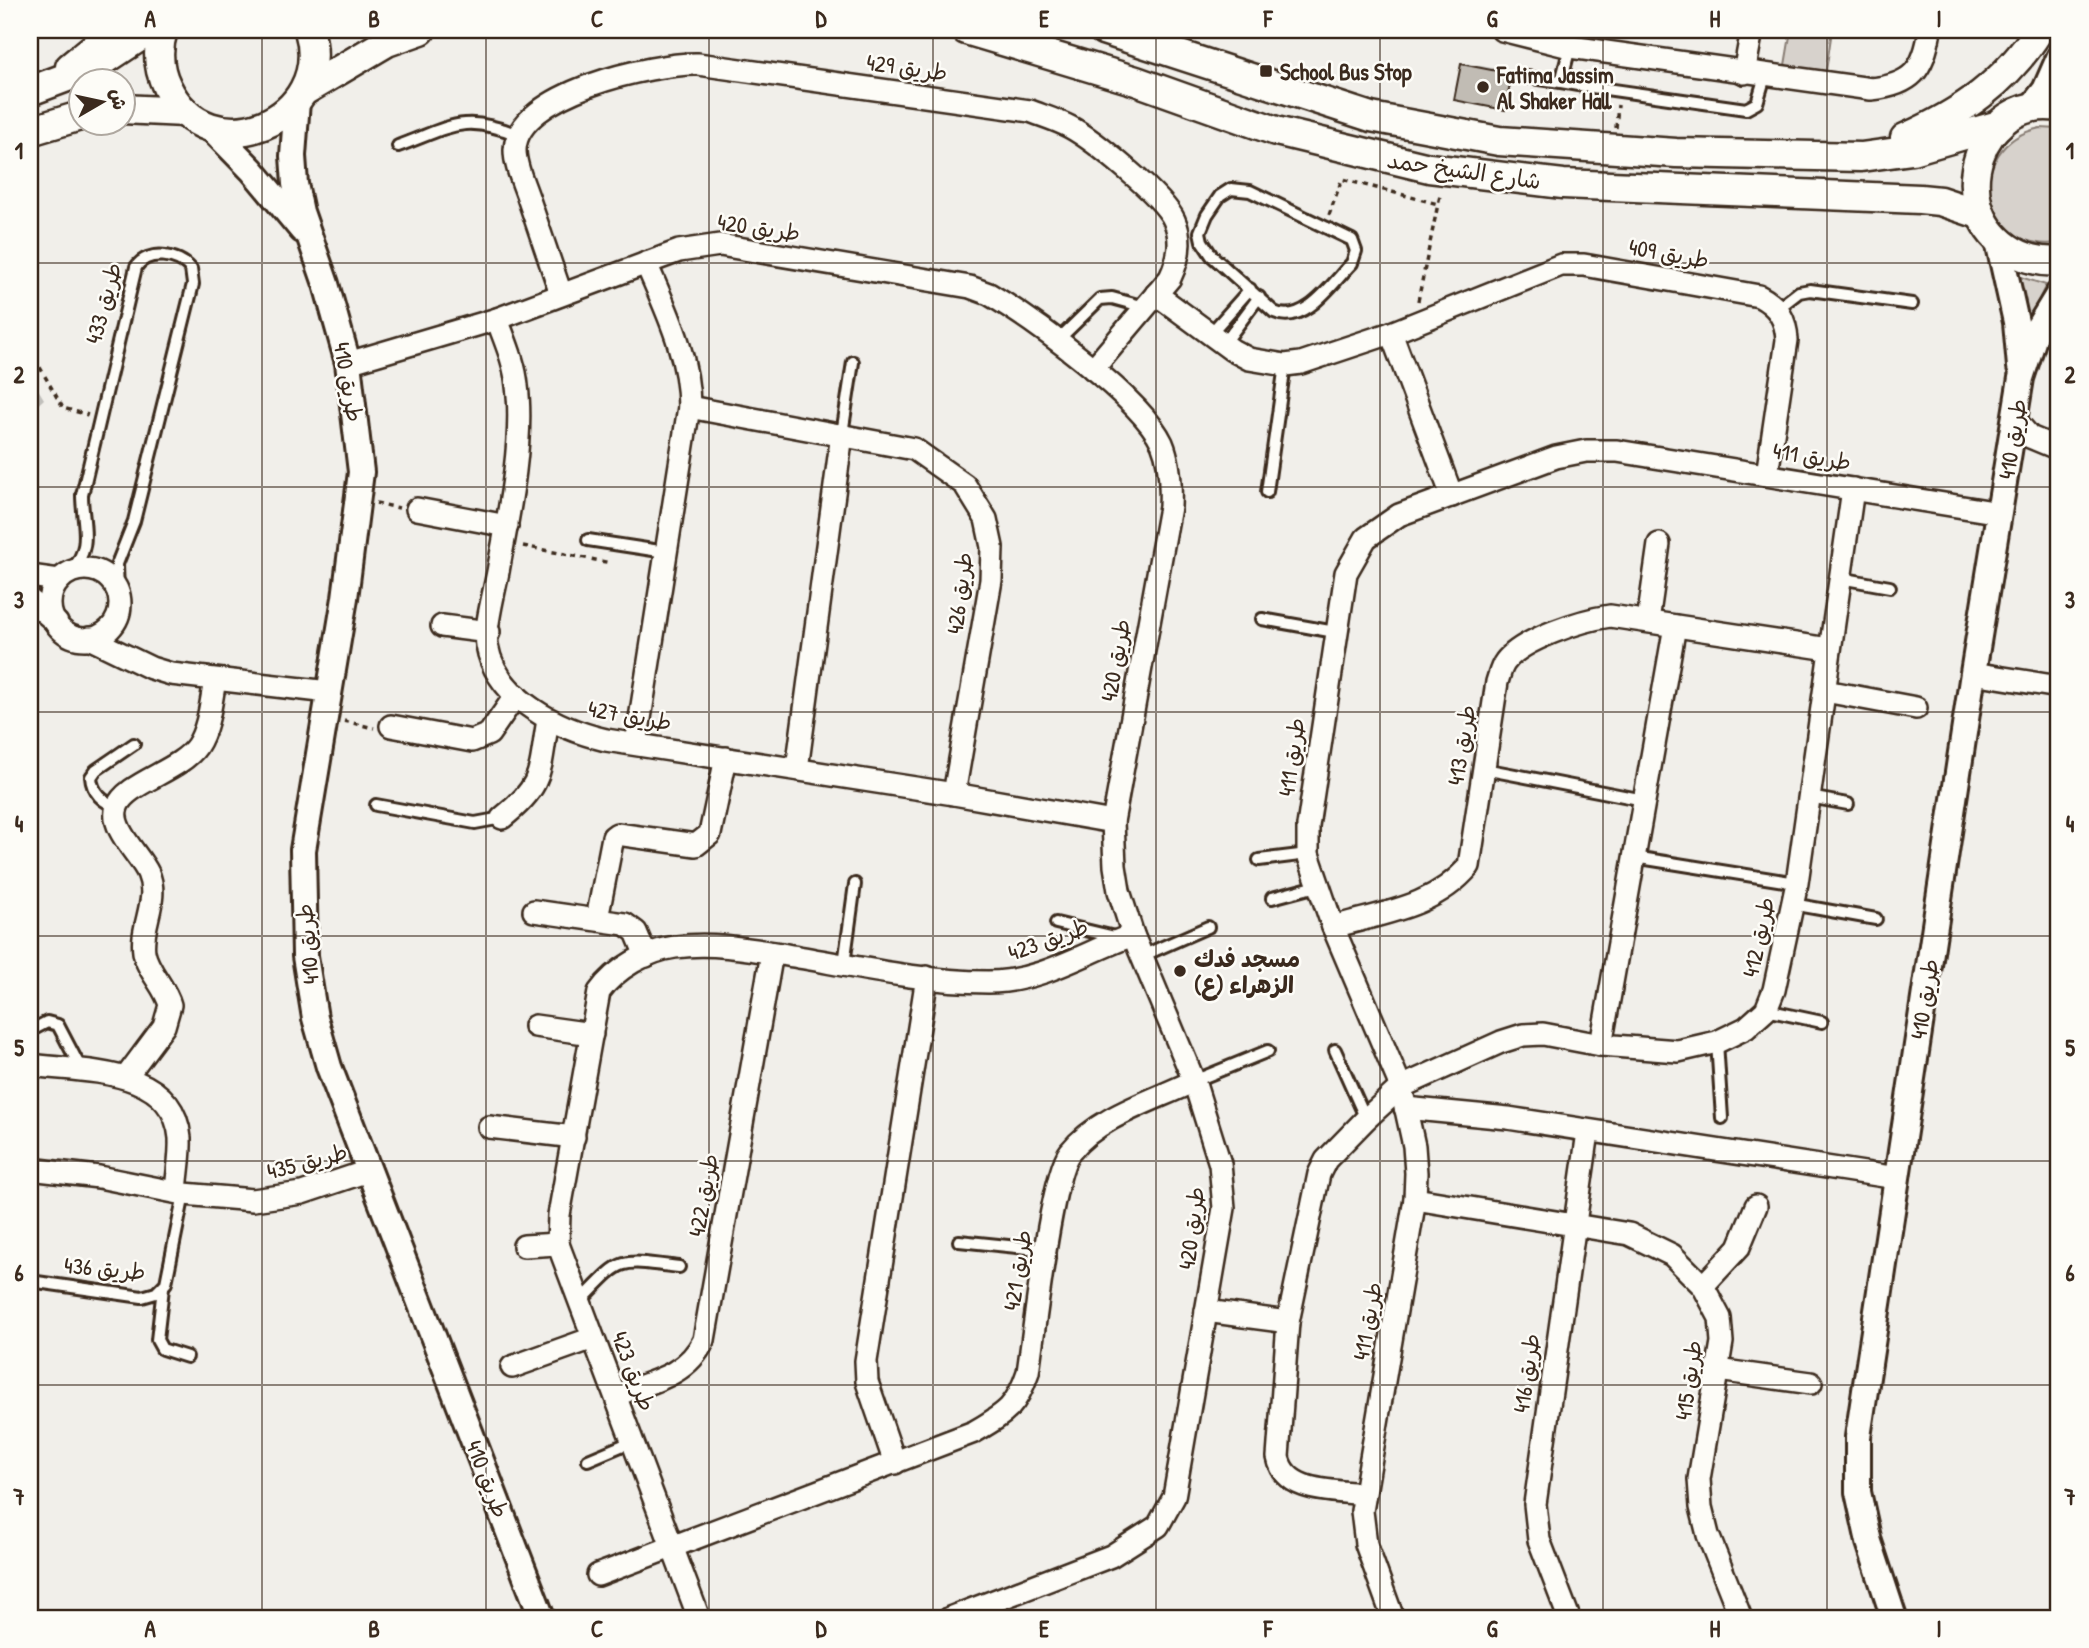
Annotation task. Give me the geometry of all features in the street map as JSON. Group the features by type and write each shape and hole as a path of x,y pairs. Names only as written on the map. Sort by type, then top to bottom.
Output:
{"main road":[{"path":"37,89 98,44 108,30"},
{"path":"37,89 94,67 150,30"},
{"path":"163,30 159,59 163,79 171,97 185,113 211,128 230,132 249,131 284,115 301,96 387,42 421,30"},
{"path":"301,96 311,72 313,52 309,30"},
{"name":"شارع الشيخ حمد","path":"966,30 1111,73 1276,131 1429,169 1563,184 1920,199 1940,201 1979,214"},
{"name":"شارع الشيخ حمد","path":"1103,30 1301,96 1428,129 1549,146 1861,157 1912,150 1999,125 2030,109"},
{"path":"1861,157 1973,102 2012,68 2039,30"},
{"path":"2030,109 2059,107"},
{"path":"136,111 185,113"},
{"path":"30,131 66,120"},
{"path":"1999,125 1978,157 1974,195 1979,214 1998,241 2014,253 2033,260 2059,261"}],"street":[{"path":"1502,30 1583,42 1754,75 1871,89 1894,87 1911,77 1921,65 1930,30"},
{"path":"1752,30 1754,75"},
{"path":"2030,109 2045,90 2059,58"},
{"name":"طريق 429","path":"517,135 535,113 548,104 607,80 677,63 1030,111 1072,128 1167,208 1174,221 1179,250 1170,278 1094,369"},
{"name":"طريق 410","path":"301,96 293,156 301,212 326,284 348,363 361,472 303,850 305,956 315,1018 328,1067 542,1618"},
{"name":"طريق 410","path":"211,128 266,185 309,239"},
{"path":"517,135 516,159 561,294"},
{"name":"طريق 410","path":"1998,241 2016,322 2021,378"},
{"name":"طريق 420","path":"348,363 497,319 699,246 720,245 970,287 1007,304 1094,369 1155,431 1163,446 1171,485 1170,507 1113,822 1119,891 1128,937 1142,956 1194,1081 1224,1185 1224,1208 1174,1497 1165,1517 1149,1534 1111,1556 986,1612 950,1618"},
{"path":"636,744 689,407 689,381 681,346 646,263"},
{"name":"طريق 409","path":"1151,301 1249,359 1285,365 1391,333 1561,265 1584,265 1759,296 1777,309"},
{"name":"طريق 410","path":"1894,1618 1869,1542 1858,1478 1858,1437 1973,673 2021,378 2036,329 2059,293"},
{"path":"1767,475 1787,340 1783,318 1777,309"},
{"name":"طريق 427","path":"497,319 513,363 519,407 505,534 486,643 499,675 516,695 548,720 576,733 954,793 1113,822"},
{"path":"1391,333 1452,496"},
{"name":"طريق 426","path":"689,407 914,449 934,460 965,485 986,519 992,547 990,580 954,793"},
{"path":"2016,421 2039,443 2059,449"},
{"path":"797,769 842,434"},
{"name":"طريق 411","path":"1393,1618 1366,1544 1364,1494 1415,1199 1414,1146 1401,1087 1332,927 1308,854 1308,826 1335,632 1346,573 1366,538 1399,514 1556,457 1586,451 1617,451 2000,513"},
{"name":"طريق 412","path":"1364,1494 1296,1484 1283,1474 1279,1466 1288,1322 1319,1174 1326,1160 1401,1087 1501,1042 1523,1035 1544,1034 1601,1045 1678,1051 1717,1042 1746,1028 1766,1010 1774,990 1797,883 1853,489"},
{"path":"417,509 505,534"},
{"path":"1648,621 1659,544"},
{"path":"30,576 65,576 86,568 103,573 118,593 119,612 116,621 105,633 89,638"},
{"path":"57,623 51,606 65,576"},
{"path":"30,600 74,637 89,638 161,672 329,692"},
{"name":"طريق 413","path":"1332,927 1427,901 1455,884 1469,866 1497,682 1503,663 1520,648 1590,619 1610,616 1829,649"},
{"path":"116,621 131,657"},
{"path":"1601,1045 1675,625"},
{"path":"442,626 489,632"},
{"path":"1973,673 2059,687"},
{"path":"126,1077 164,1026 170,1005 144,951 152,900 151,882 117,823 117,806 124,797 181,762 196,748 204,730 215,680"},
{"path":"1825,691 1916,708"},
{"path":"391,726 461,741 481,739 495,728 516,695"},
{"path":"502,818 527,798 537,780 548,720"},
{"path":"597,919 613,837 617,834 696,845 704,842 710,834 726,758"},
{"path":"534,911 597,919 631,927 646,956"},
{"name":"طريق 423","path":"699,1618 558,1244 559,1215 599,992 616,973 646,956 673,947 697,945 772,953 927,977 988,982 1024,978 1059,967 1128,937"},
{"name":"طريق 422","path":"616,1395 676,1373 696,1356 704,1340 772,953"},
{"path":"895,1463 869,1391 866,1361 927,977"},
{"path":"535,1026 592,1034"},
{"path":"30,1065 126,1077 158,1094 172,1113 180,1136 180,1193"},
{"name":"طريق 421","path":"598,1575 974,1432 1010,1411 1021,1394 1028,1372 1056,1190 1068,1154 1096,1128 1194,1081"},
{"path":"1405,1108 1508,1118 1897,1178"},
{"path":"488,1127 574,1137"},
{"name":"طريق 416","path":"1569,1618 1542,1549 1535,1504 1588,1132"},
{"name":"طريق 435","path":"30,1169 99,1177 180,1193 239,1200 268,1200 302,1193 368,1171"},
{"name":"طريق 415","path":"1415,1199 1644,1239 1672,1255 1703,1286 1716,1306 1722,1330 1699,1493 1708,1535 1741,1618"},
{"path":"1703,1286 1739,1247 1756,1206"},
{"path":"524,1246 558,1244"},
{"path":"1206,1311 1288,1322"},
{"path":"512,1367 593,1338"},
{"path":"1718,1370 1811,1383"}],"lane":[{"path":"1561,82 1583,42"},
{"path":"1526,77 1746,109 1757,103 1754,75"},
{"path":"398,146 465,123 485,123 517,135"},
{"path":"1244,189 1352,240 1356,251 1352,262 1301,313 1280,315 1259,298 1212,256 1202,241 1202,223 1226,192 1244,189"},
{"name":"طريق 433","path":"65,576 80,561 85,547 87,530 82,495 136,267 143,259 153,255 184,262 193,274 192,284 134,521 117,564 118,593"},
{"path":"1217,339 1250,289"},
{"path":"1777,309 1799,292 1810,290 1912,304"},
{"path":"1217,339 1259,298"},
{"path":"1057,341 1100,299 1151,301"},
{"path":"842,434 853,362"},
{"path":"1267,492 1285,365"},
{"path":"588,540 666,552"},
{"path":"1840,578 1890,587"},
{"path":"1262,619 1335,632"},
{"path":"117,806 101,799 92,786 91,777 96,770 134,744"},
{"path":"1484,768 1644,800"},
{"path":"1810,797 1848,804"},
{"path":"376,805 475,823 502,818"},
{"path":"1259,860 1308,854"},
{"path":"1634,857 1797,883"},
{"path":"844,964 855,884"},
{"path":"1272,898 1317,886"},
{"path":"1792,904 1876,919"},
{"path":"1056,923 1128,937"},
{"path":"1142,956 1208,927"},
{"path":"1766,1010 1822,1022"},
{"path":"30,1031 47,1022 58,1026 82,1071"},
{"path":"1717,1042 1722,1118"},
{"path":"1335,1050 1366,1119"},
{"path":"1194,1081 1268,1051"},
{"name":"طريق 436","path":"30,1281 142,1297 163,1288 169,1275 180,1193"},
{"path":"959,1241 1047,1251"},
{"path":"579,1303 620,1263 629,1260 679,1267"},
{"path":"163,1288 157,1340 162,1349 187,1357"},
{"path":"588,1460 633,1441"}],"path":[{"path":"1616,130 1620,91"},
{"path":"1332,206 1337,191"},
{"path":"1413,324 1438,204"},
{"path":"30,350 64,408 101,418"},
{"path":"356,499 407,510 408,505 417,509"},
{"path":"505,534 611,563"},
{"path":"325,717 383,730 383,724 391,726"}],"shaded area":[{"path":"1791,30 1832,30 1825,78 1784,71"},
{"path":"2040,128 2059,129 2059,243 2032,242 2011,232 1997,216 1990,196 1990,175 1998,155 2015,138"},
{"path":"2011,274 2046,285 2024,330"}],"building":[{"name":"Fatima Jassim Al Shaker Hall","path":"1461,64 1512,74 1505,110 1454,100"}],"place":[{"name":"School Bus Stop","path":"1266,71"},
{"name":"Fatima Jassim Al Shaker Hall","path":"1483,87"},
{"name":"مسجد فدك الزهراء (ع)","path":"1180,971"}]}
